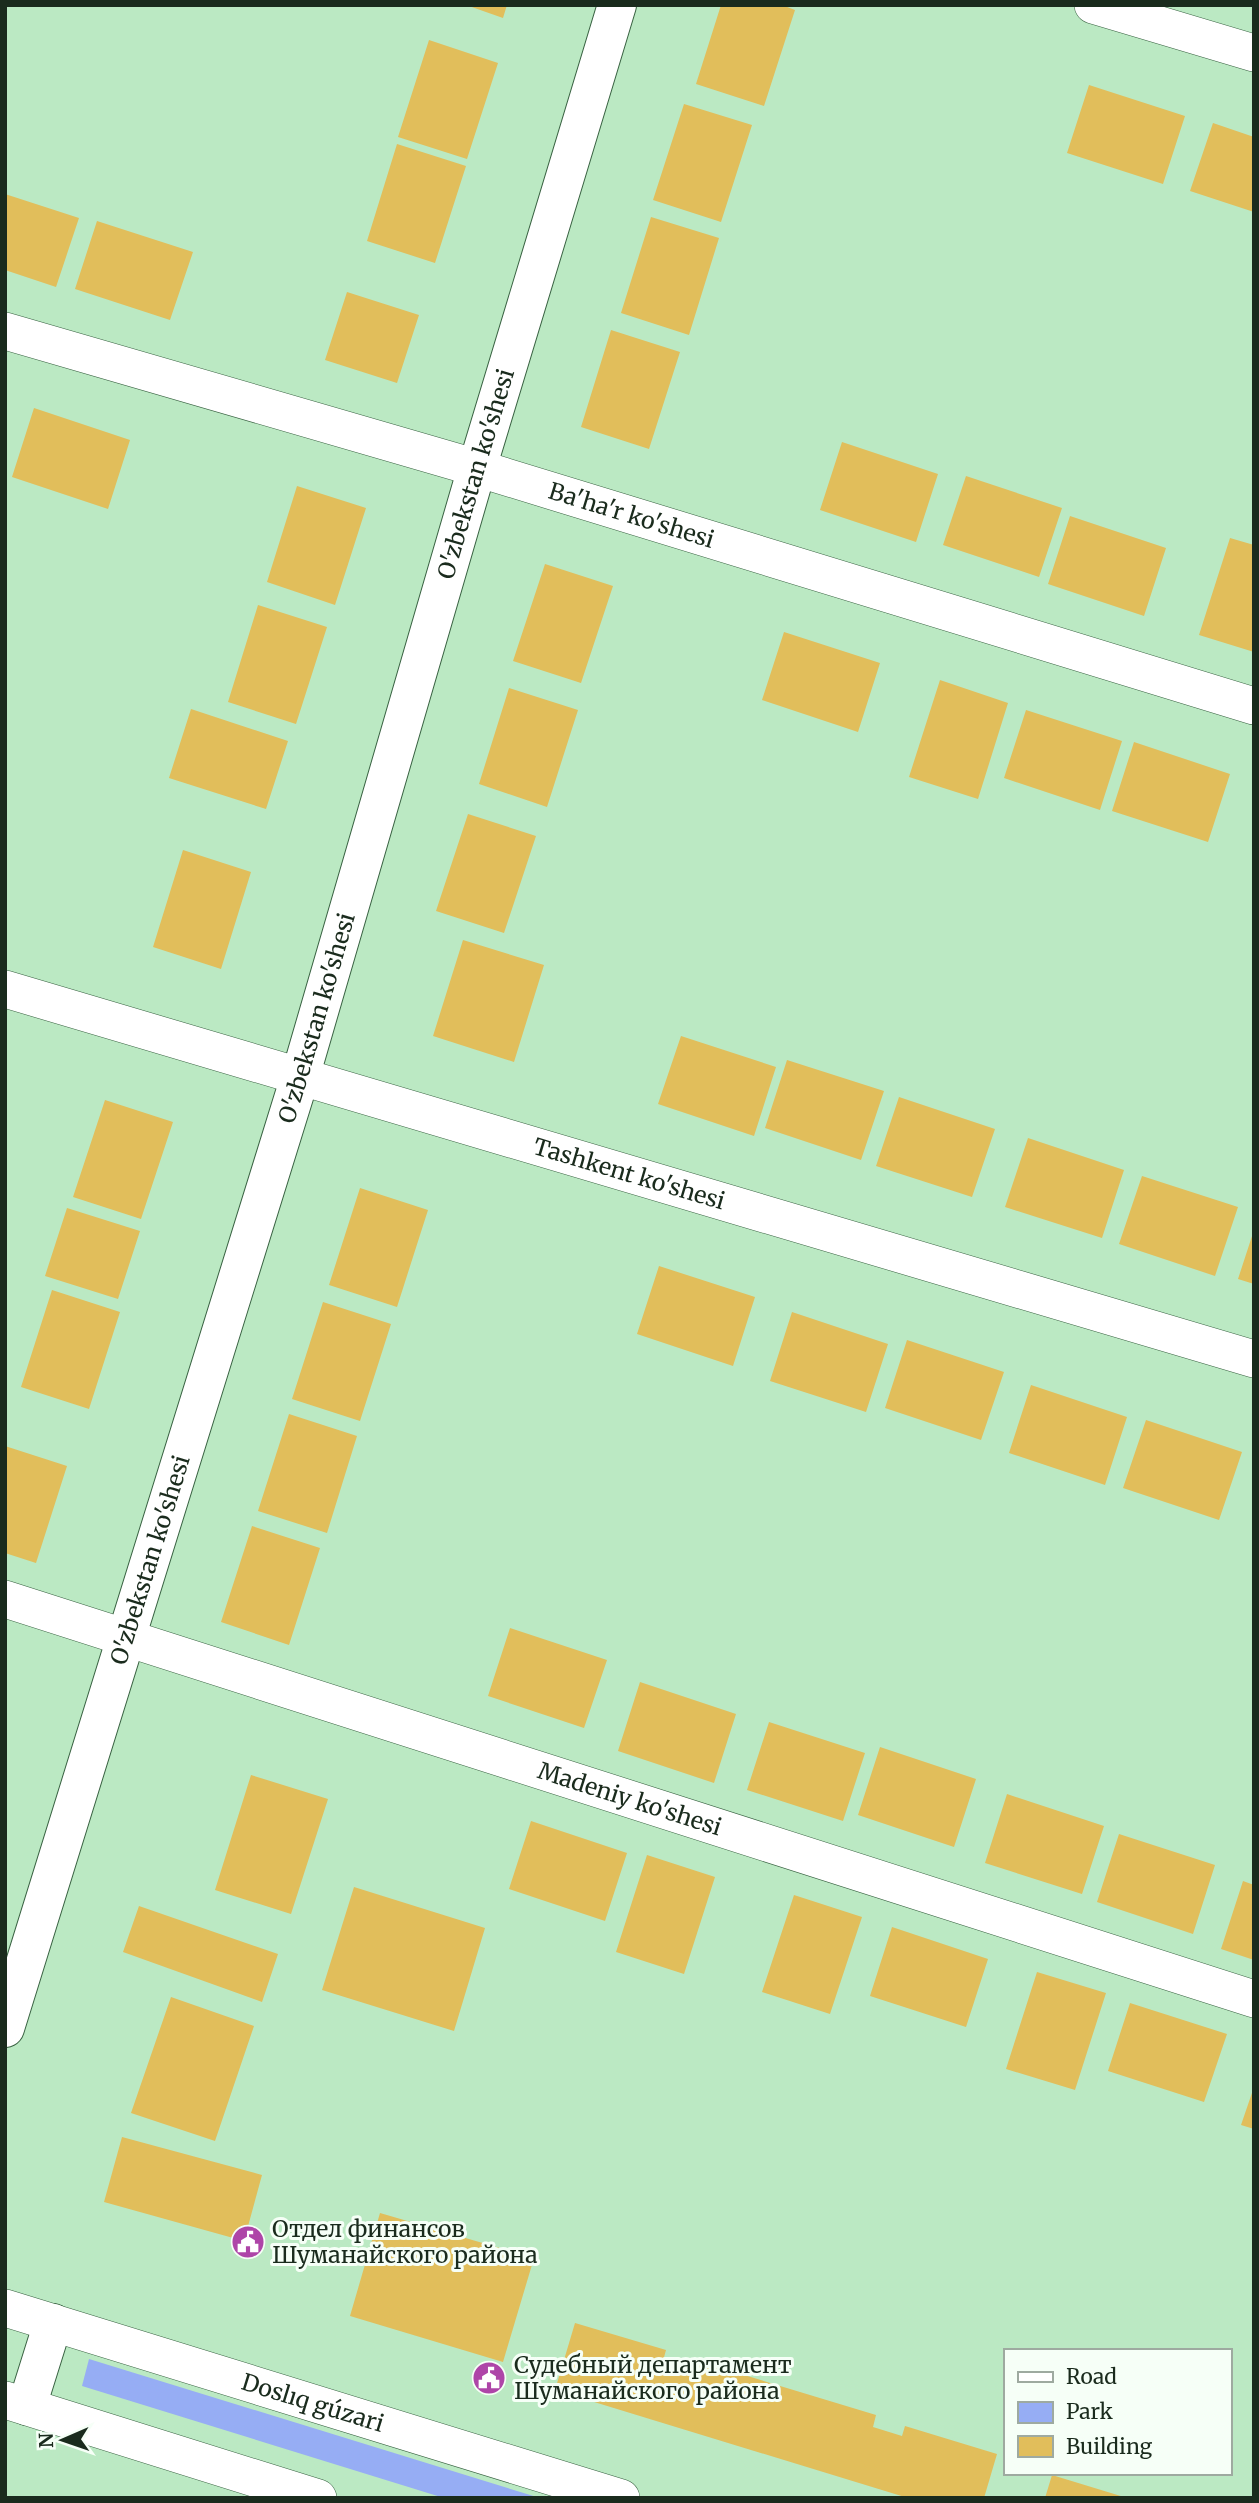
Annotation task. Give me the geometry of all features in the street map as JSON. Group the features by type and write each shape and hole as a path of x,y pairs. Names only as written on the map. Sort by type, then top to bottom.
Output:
{"main road":[{"name":"O'zbekstan ko'shesi","path":"5,2028 300,1077 477,468 617,5"},
{"path":"16,2403 53,2323"}],"street":[{"path":"1093,5 1254,54"},
{"name":"Ba'ha'r ko'shesi","path":"5,331 477,468 1254,706"},
{"name":"Tashkent ko'shesi","path":"5,989 1254,1359"},
{"name":"Madeniy ko'shesi","path":"5,1599 1254,1999"},
{"name":"Doslıq gúzari","path":"5,2308 621,2498"},
{"path":"16,2403 318,2498"}],"green space":[{"path":"89,2359 540,2498 444,2498 82,2386"}],"building":[{"path":"466,5 507,5 503,18"},
{"path":"721,5 782,5 795,10 764,106 696,84"},
{"path":"429,40 498,63 467,159 398,137"},
{"path":"1089,85 1185,116 1163,184 1067,153"},
{"path":"684,104 752,125 721,222 653,200"},
{"path":"1213,123 1254,137 1254,212 1190,191"},
{"path":"397,144 466,166 435,263 367,241"},
{"path":"5,194 79,218 56,287 5,270"},
{"path":"651,217 719,238 689,335 621,313"},
{"path":"97,221 193,252 170,320 75,289"},
{"path":"347,292 419,315 397,383 325,360"},
{"path":"611,330 680,352 649,449 581,427"},
{"path":"34,408 130,440 108,509 12,477"},
{"path":"842,442 938,474 916,542 820,510"},
{"path":"966,476 1062,508 1039,577 943,545"},
{"path":"297,486 366,508 335,605 267,582"},
{"path":"1070,516 1166,548 1144,616 1048,584"},
{"path":"1230,538 1254,545 1254,652 1199,635"},
{"path":"545,564 613,586 581,683 513,661"},
{"path":"258,605 327,627 296,724 228,702"},
{"path":"784,632 880,663 858,732 762,700"},
{"path":"940,680 1008,703 978,799 909,777"},
{"path":"509,688 578,710 547,807 479,784"},
{"path":"191,709 288,741 266,809 169,778"},
{"path":"1026,710 1122,741 1100,810 1004,778"},
{"path":"1134,742 1230,774 1208,842 1112,811"},
{"path":"468,814 536,836 504,933 436,911"},
{"path":"183,850 251,872 221,969 153,947"},
{"path":"463,940 544,965 514,1062 433,1036"},
{"path":"681,1036 776,1067 754,1136 658,1104"},
{"path":"787,1060 884,1091 861,1160 765,1128"},
{"path":"899,1097 995,1129 972,1197 876,1166"},
{"path":"105,1100 173,1122 141,1219 73,1197"},
{"path":"1028,1138 1124,1170 1102,1238 1005,1207"},
{"path":"1142,1176 1238,1207 1215,1276 1119,1244"},
{"path":"360,1188 428,1210 397,1307 329,1285"},
{"path":"67,1208 140,1231 118,1299 45,1276"},
{"path":"1254,1233 1254,1284 1238,1279"},
{"path":"659,1266 755,1297 733,1366 637,1334"},
{"path":"52,1290 120,1312 89,1409 21,1387"},
{"path":"323,1302 391,1324 360,1421 292,1399"},
{"path":"792,1312 888,1344 866,1412 770,1381"},
{"path":"907,1340 1004,1372 981,1440 885,1408"},
{"path":"1031,1385 1127,1417 1105,1485 1009,1453"},
{"path":"289,1414 357,1436 327,1533 258,1511"},
{"path":"1146,1420 1242,1452 1219,1520 1123,1488"},
{"path":"5,1446 67,1466 36,1563 5,1553"},
{"path":"252,1526 320,1548 289,1645 221,1622"},
{"path":"510,1628 607,1660 584,1728 488,1696"},
{"path":"640,1682 736,1714 714,1783 618,1751"},
{"path":"769,1722 865,1753 843,1821 747,1790"},
{"path":"880,1747 976,1779 954,1847 858,1815"},
{"path":"251,1775 328,1799 291,1914 215,1890"},
{"path":"1007,1794 1104,1826 1082,1894 985,1863"},
{"path":"531,1821 627,1853 605,1921 509,1889"},
{"path":"1119,1834 1215,1865 1193,1934 1097,1902"},
{"path":"647,1855 715,1877 684,1974 616,1952"},
{"path":"1243,1881 1254,1885 1254,1960 1221,1949"},
{"path":"354,1887 485,1928 454,2031 322,1990"},
{"path":"794,1895 862,1917 830,2014 762,1992"},
{"path":"139,1906 278,1954 262,2002 123,1952"},
{"path":"892,1927 988,1959 966,2027 870,1996"},
{"path":"1037,1972 1106,1993 1075,2090 1006,2069"},
{"path":"171,1997 254,2026 215,2141 131,2113"},
{"path":"1130,2003 1227,2034 1204,2102 1108,2071"},
{"path":"1254,2087 1254,2129 1241,2125"},
{"path":"122,2137 262,2175 244,2241 104,2202"},
{"path":"380,2213 534,2258 503,2362 350,2316"},
{"path":"575,2323 666,2350 663,2361 695,2370 698,2361 876,2415 873,2427 902,2436 905,2426 997,2454 984,2498 908,2498 555,2390"},
{"path":"1052,2475 1124,2497 1124,2498 1045,2498"}],"place":[{"name":"Отдел финансов Шуманайского района","path":"248,2242"},
{"name":"Судебный департамент Шуманайского района","path":"489,2378"}]}
